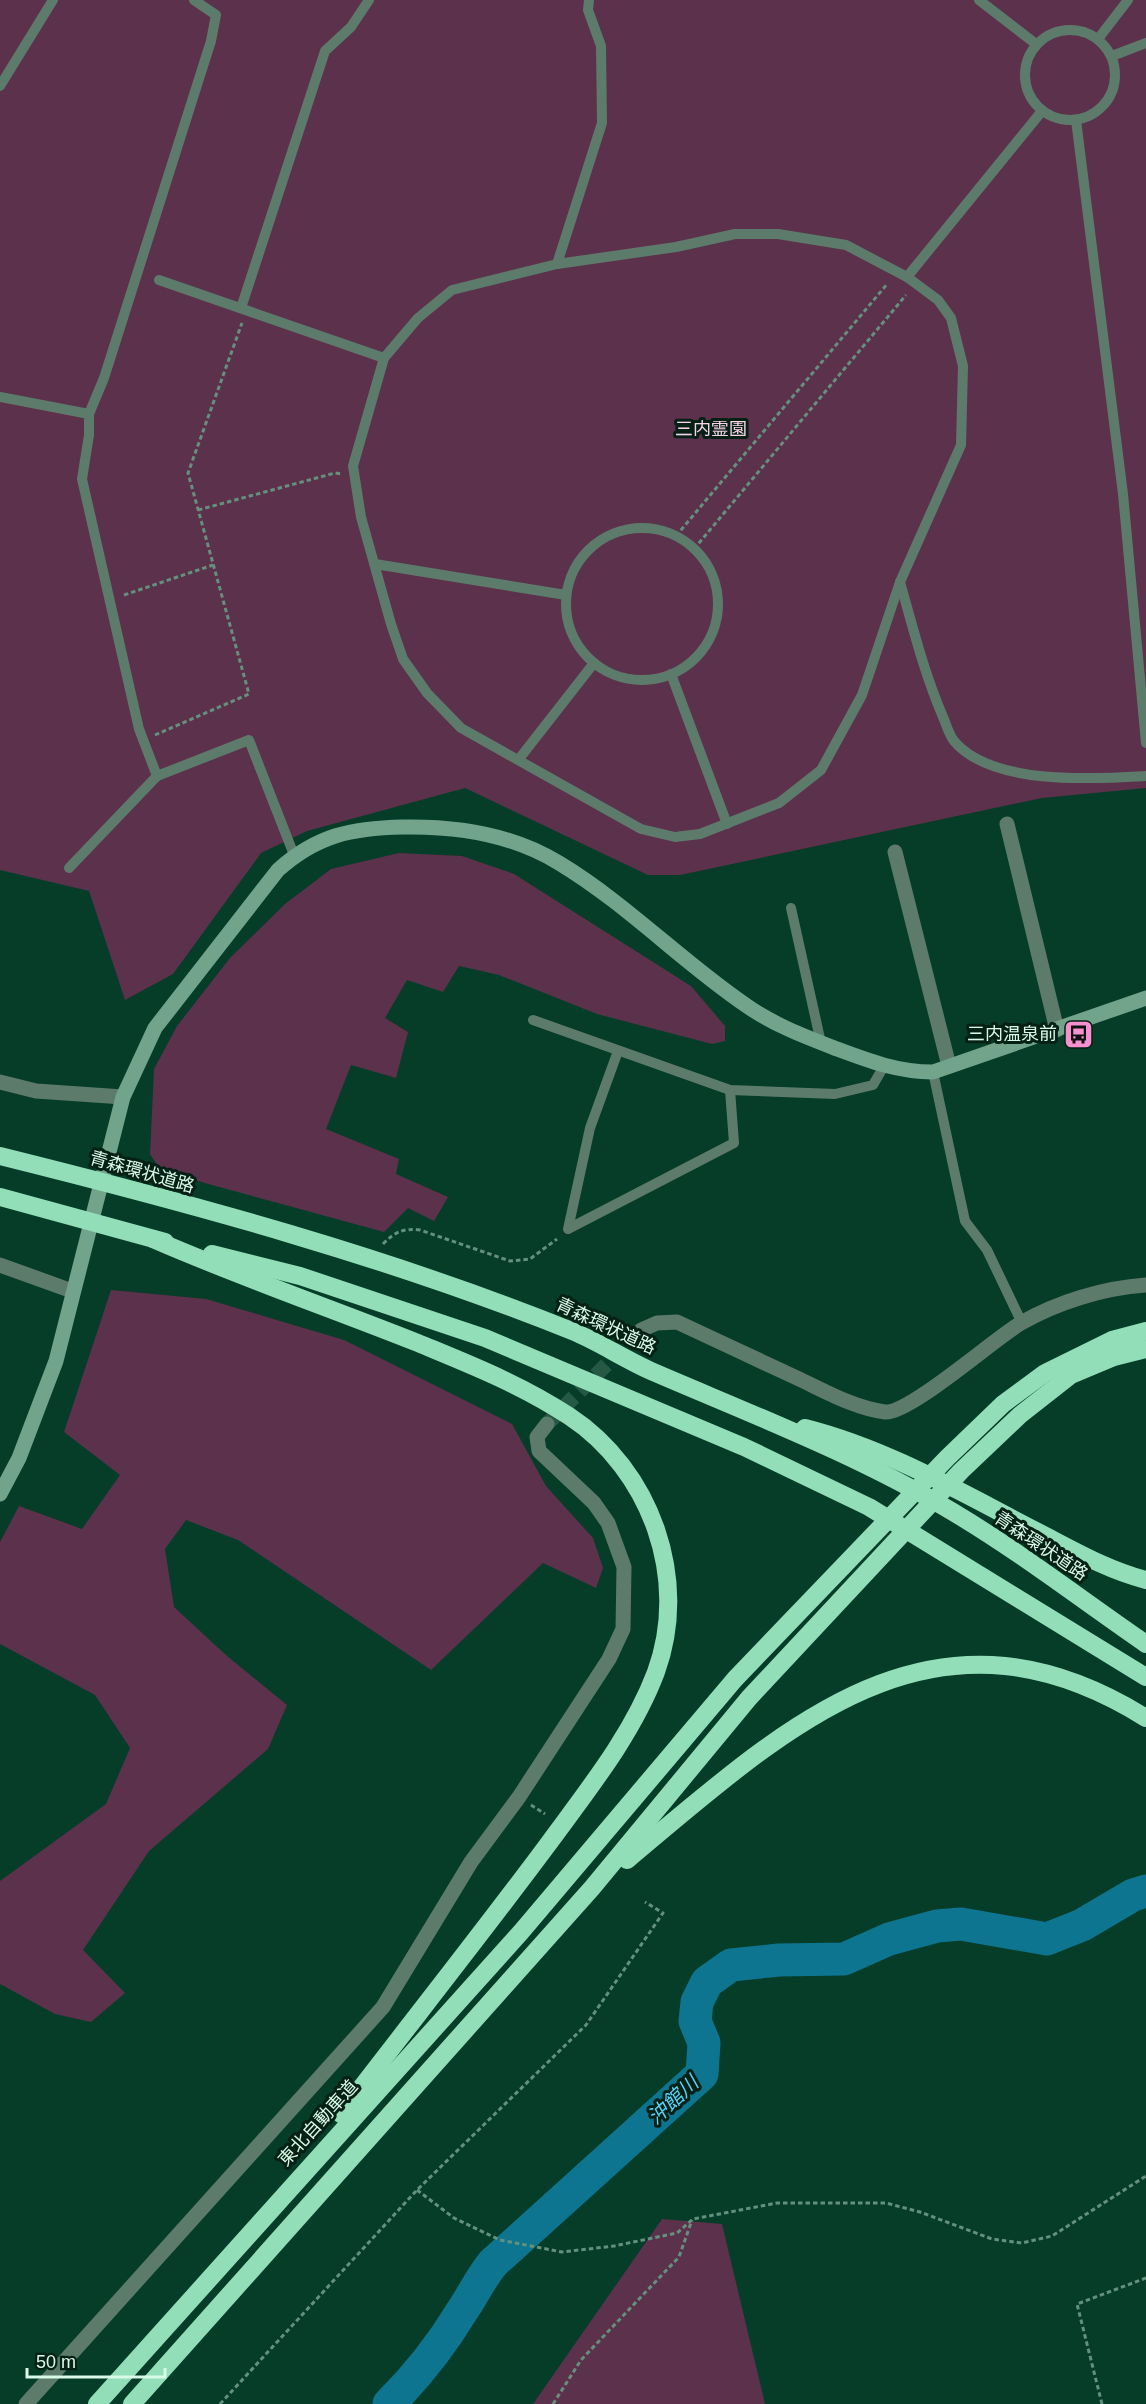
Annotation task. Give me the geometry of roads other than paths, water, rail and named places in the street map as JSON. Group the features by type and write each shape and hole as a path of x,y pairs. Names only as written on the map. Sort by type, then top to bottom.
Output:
{"highway":[{"name":"青森環状道路","path":"0,1156 340,1249 476,1295 575,1333 649,1370 763,1416 891,1478 954,1512 1146,1644"},
{"path":"0,1197 300,1276 485,1338 744,1447 869,1507 932,1543 1146,1677"},
{"path":"153,1239 213,1265 318,1302 504,1378 572,1418 609,1452 634,1482 653,1519 665,1556 669,1597 665,1634 656,1671 633,1721 589,1788 511,1893 261,2218"},
{"name":"東北自動車道","path":"97,2404 572,1872 735,1679 1003,1404 1045,1373 1084,1351 1112,1340 1146,1331"},
{"path":"132,2404 592,1888 749,1698 961,1472 1020,1415 1071,1375 1114,1357 1146,1349"},
{"path":"763,1416 842,1437 903,1463 1083,1556 1126,1575 1146,1580"},
{"path":"592,1888 764,1747 856,1693 906,1674 947,1666 997,1666 1043,1674 1084,1686 1146,1718"}],"street":[{"path":"1007,824 1057,1029"},
{"path":"0,1494 19,1458 56,1361 72,1291 120,1118 123,1097 155,1028 258,892 294,855 328,837 363,828 442,826 518,843 559,862 747,1006 792,1031 821,1043 907,1072 933,1072 1146,998"},
{"path":"895,852 949,1066"},
{"path":"0,1082 36,1091 123,1097"},
{"path":"0,1266 72,1291"},
{"path":"641,1330 657,1323 677,1322 851,1404 888,1413 909,1405 991,1342 1056,1306 1091,1294 1146,1285"},
{"path":"26,2404 383,2007 471,1862 519,1797 609,1659 623,1629 624,1567 608,1523 594,1503 538,1451 537,1437 547,1424"}],"lane":[{"path":"0,86 53,0"},
{"path":"157,776 143,741 82,479 89,435 89,414 104,378 211,41 216,15 194,0"},
{"path":"244,309 325,51 351,27 369,0"},
{"path":"557,264 602,123 601,46 588,10 589,0"},
{"path":"979,0 1036,44"},
{"path":"1098,39 1128,0"},
{"path":"1059,30 1087,32 1098,39 1112,56 1115,69 1115,84 1110,97 1101,108 1090,116 1076,120 1052,117 1042,111 1032,100 1026,87 1024,72 1028,57 1036,44 1059,30"},
{"path":"1112,56 1146,43"},
{"path":"907,277 1042,111"},
{"path":"1076,120 1123,494 1146,743"},
{"path":"735,234 778,234 846,245 907,277 938,300 951,318 963,366 961,445 900,582 862,695 821,770 779,803 700,834 675,837 641,829 460,728 427,693 403,659 361,517 353,466 384,358 418,318 452,290 557,264 676,247 735,234"},
{"path":"159,280 384,358"},
{"path":"0,397 89,414"},
{"path":"636,528 662,530 676,537 703,557 714,578 718,600 716,623 706,645 691,662 671,674 651,679 631,679 611,673 594,663 577,644 568,620 566,595 574,570 589,549 611,534 636,528"},
{"path":"375,564 566,595"},
{"path":"900,582 929,685 953,741 999,767 1025,775 1088,780 1146,776"},
{"path":"519,759 594,663"},
{"path":"671,674 727,824"},
{"path":"69,868 157,776 249,740 294,855"},
{"path":"790,908 821,1043"},
{"path":"533,1020 730,1090 835,1094 873,1085 884,1066"},
{"path":"618,1051 590,1128 568,1229 734,1143 730,1090"},
{"path":"933,1072 965,1221 987,1251 1022,1323"}],"waterway":[{"name":"沖館川","path":"389,2404 437,2348 493,2263 702,2074 704,2043 695,2021 697,2002 707,1982 731,1965 779,1960 844,1959 889,1939 937,1926 961,1924 1047,1939 1082,1925 1133,1895 1146,1891"}],"tunnel":[{"path":"547,1424 641,1330"}],"place":[{"name":"三内温泉前","path":"1078,1034"}],"park label":[{"name":"三内霊園","path":"711,429"}]}
